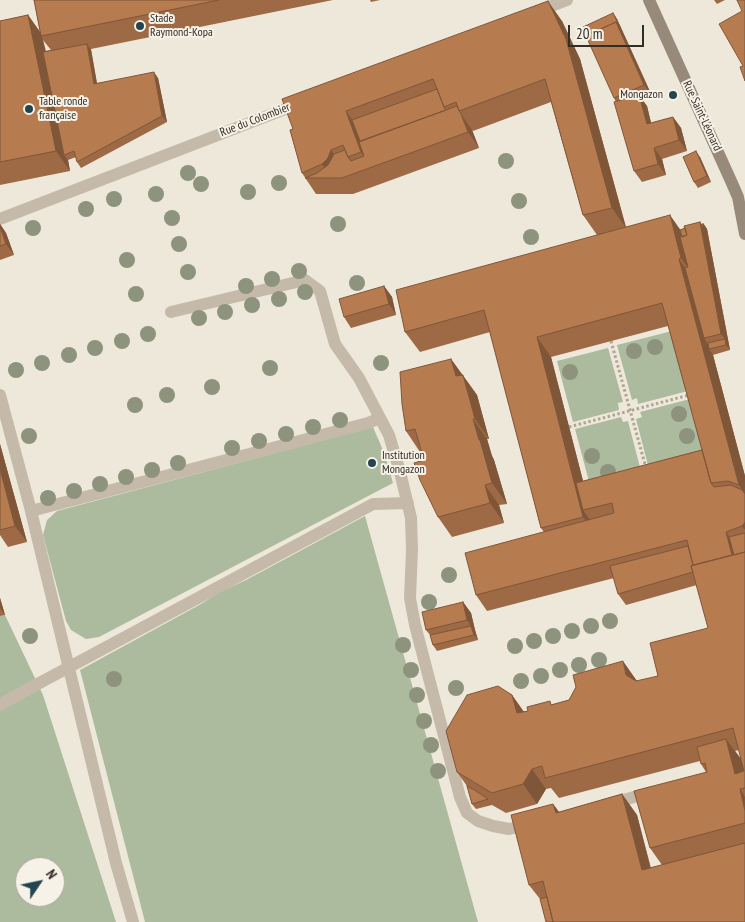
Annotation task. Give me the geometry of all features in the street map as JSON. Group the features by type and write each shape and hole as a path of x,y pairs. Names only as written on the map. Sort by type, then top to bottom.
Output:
{"street":[{"path":"521,18 567,0"},
{"name":"Rue Saint-Léonard","path":"649,0 738,197 745,234"},
{"name":"Rue du Colombier","path":"0,219 310,99"},
{"path":"171,312 305,280 320,291 335,344 359,378 389,435 408,503 411,518 412,550 410,598 460,797 468,813 478,820 493,826 509,829 547,820"},
{"path":"0,395 70,666 116,863 133,922"},
{"path":"31,511 368,423 380,418"},
{"path":"0,705 70,666 219,590 373,504 408,503"},
{"path":"595,807 662,790"}],"path":[{"path":"612,341 647,474"},
{"path":"569,427 695,394"}],"green space":[{"path":"672,331 688,391 638,404 637,398 632,400 617,345"},
{"path":"608,348 623,402 618,403 619,410 573,422 557,361"},
{"path":"690,399 706,459 650,473 636,419 642,417 640,412"},
{"path":"621,417 623,422 628,421 642,475 591,489 575,429"},
{"path":"373,427 385,455 393,483 99,637 86,639 71,630 66,621 43,535 47,520 57,511"},
{"path":"365,516 478,922 145,922 80,670 220,592"},
{"path":"5,615 43,695 116,922 0,922 0,616"}],"building":[{"path":"34,0 219,0 41,36"},
{"path":"737,0 745,0 745,81 740,67 743,66 719,24 742,11"},
{"path":"548,1 566,39 612,208 583,215 545,79 459,111 456,102 444,107 433,79 346,111 361,152 348,157 343,145 331,150 328,158 322,164 302,173 290,130 293,129 282,99"},
{"path":"613,13 620,27 616,22 587,35 583,27"},
{"name":"Table ronde française","path":"28,15 56,151 0,162 0,21"},
{"path":"616,22 644,85 614,98 586,36"},
{"path":"87,44 94,84 154,72 162,116 77,162 74,151 64,155 43,52"},
{"path":"437,89 446,110 360,141 352,120"},
{"path":"639,95 647,124 673,117 679,140 654,148 658,164 634,171 614,102"},
{"path":"457,106 468,132 342,178 305,178 317,173 328,165 334,154 345,150 351,161 364,156 359,142"},
{"path":"696,151 707,176 694,182 683,157"},
{"path":"670,215 681,258 679,259 739,485 728,481 711,483 662,303 537,337 583,517 541,528 484,310 405,332 396,290"},
{"path":"700,222 721,334 704,338 685,268 688,267 680,237 687,235 684,226"},
{"path":"0,227 6,244 0,246"},
{"path":"685,228 687,235 682,237 680,230"},
{"path":"384,286 389,304 344,317 339,299"},
{"path":"725,339 726,345 709,349 708,343"},
{"path":"451,359 456,376 463,375 475,419 473,419 492,483 485,485 490,503 438,517 414,463 424,460 415,429 406,431 400,372"},
{"path":"702,450 711,483 714,487 731,485 742,490 745,494 745,522 742,526 726,532 732,555 693,565 687,540 476,595 465,553 614,513 612,503 583,510 576,483"},
{"path":"0,469 15,526 0,530"},
{"path":"745,533 745,552 734,555 729,537"},
{"path":"688,546 693,572 618,594 610,566"},
{"path":"745,552 745,788 740,789 745,811 745,823 650,848 634,791 707,772 705,763 701,764 697,747 726,739 735,774 744,771 733,728 545,778 542,766 532,769 523,784 492,793 457,772 446,731 467,695 498,686 512,695 517,713 528,711 527,707 550,701 551,705 569,700 576,687 573,675 623,661 626,675 636,681 658,676 650,643 708,628 691,566"},
{"path":"463,602 467,620 426,630 422,612"},
{"path":"471,626 474,635 433,645 430,635"},
{"path":"467,786 476,791 488,799 472,804"},
{"path":"622,794 642,870 745,843 745,922 553,922 543,881 529,885 511,815 553,804 556,813"},
{"path":"547,897 553,922 546,922 540,899"}],"place":[{"name":"Stade Raymond-Kopa","path":"140,26"},
{"name":"Mongazon","path":"673,95"},
{"name":"Table ronde française","path":"29,109"},
{"name":"Institution Mongazon","path":"372,463"}]}
